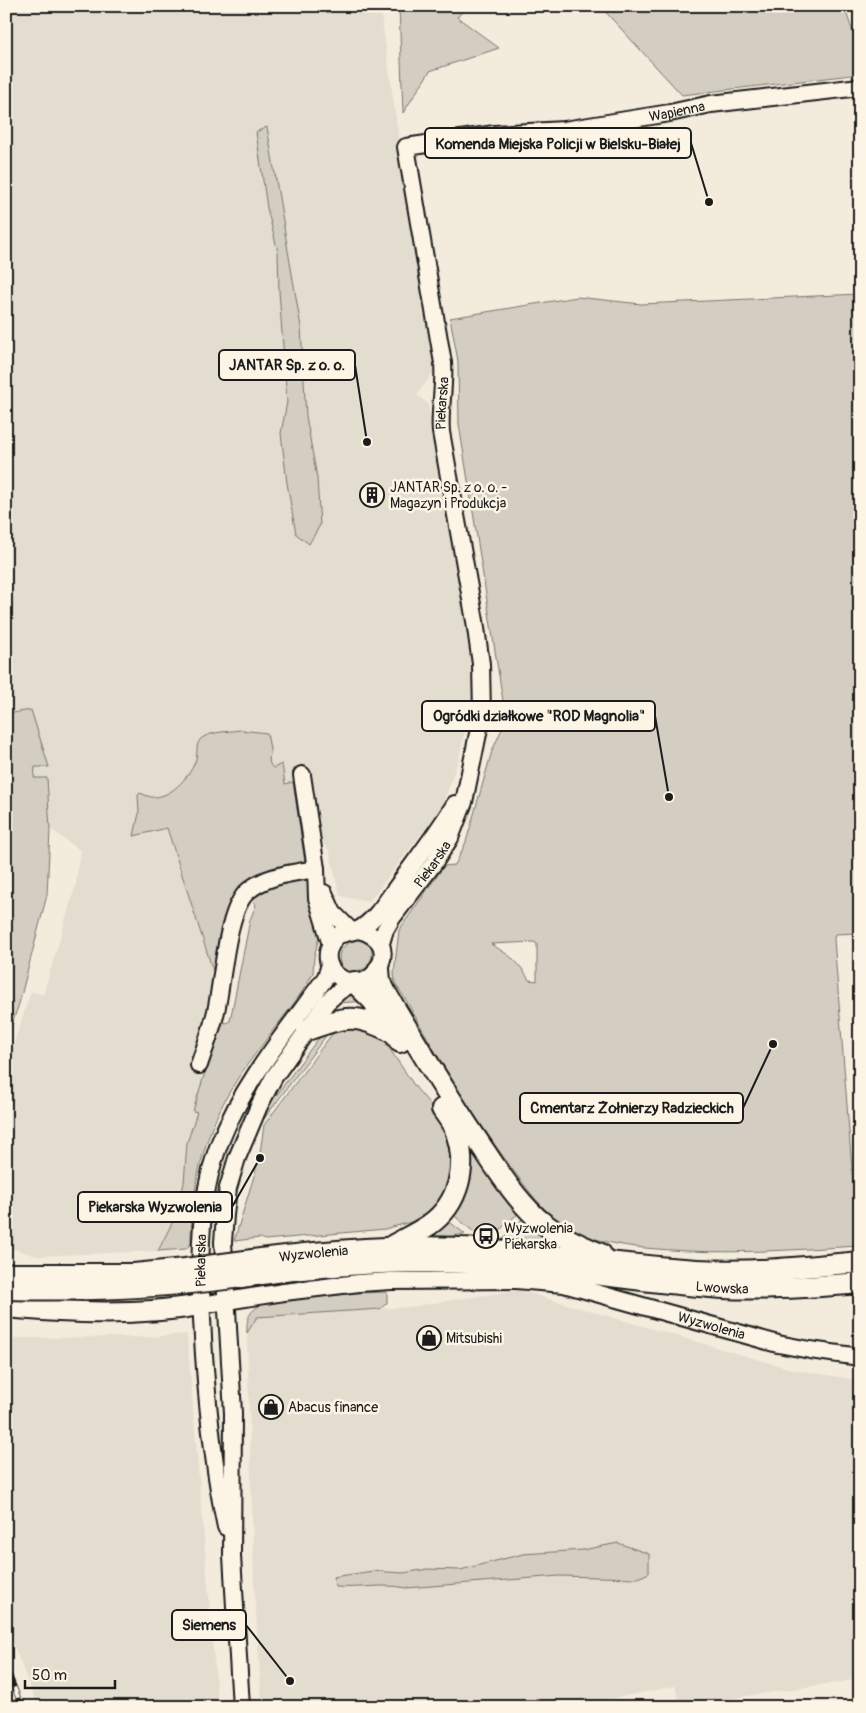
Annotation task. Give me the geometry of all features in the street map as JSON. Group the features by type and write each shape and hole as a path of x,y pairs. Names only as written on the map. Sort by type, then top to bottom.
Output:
{"main road":[{"path":"379,969 380,981 386,993 430,1067 498,1171 516,1195 533,1213 556,1232 581,1246 621,1263"},
{"path":"354,982 373,1001 428,1085 455,1132 460,1151 462,1168 459,1184 444,1212 430,1224 391,1248"},
{"path":"307,1030 348,1018 371,1021 394,1033"},
{"name":"Wyzwolenia","path":"6,1289 78,1290 186,1285 331,1252 391,1248 507,1250 621,1263"},
{"name":"Wyzwolenia","path":"6,1274 134,1274 423,1261 490,1264 584,1273"},
{"name":"Lwowska","path":"621,1263 663,1268 729,1271 860,1262"},
{"name":"Lwowska","path":"584,1273 724,1288 767,1289 860,1283"},
{"path":"564,1284 699,1295 724,1288"},
{"path":"6,1307 112,1313 201,1305"}],"street":[{"name":"Wapienna","path":"406,147 495,134 564,130 670,113 712,104 860,87"},
{"name":"Piekarska","path":"380,943 392,918 434,863 450,838 464,802 482,714 481,664 475,621 441,432 440,415 444,387 443,363 406,147"},
{"path":"302,775 320,909 331,945"},
{"name":"Piekarska","path":"354,931 368,925 443,824 468,778"},
{"path":"316,869 324,894 333,913 354,931"},
{"path":"199,1065 216,1010 229,936 238,903 246,892 258,884 274,878 316,869"},
{"path":"354,931 365,931 374,936 380,943 382,960 379,969 369,980 354,982 343,980 336,976 329,968 327,956 331,945 338,935 354,931"},
{"name":"Piekarska","path":"232,1556 220,1500 208,1404 201,1305 202,1233 205,1202 210,1173 220,1142 245,1091 326,977 329,968"},
{"name":"Piekarska","path":"241,1707 232,1556 233,1413 223,1242 228,1188 237,1158 263,1097 274,1077 328,1002 338,992 354,982"},
{"name":"Wyzwolenia","path":"201,1305 320,1288 391,1281 516,1280 564,1284 778,1344 860,1357"}],"shaded area":[{"path":"6,6 380,6 413,238 435,370 417,395 428,404 461,589 474,694 473,717 468,717 459,758 442,807 369,902 340,896 329,850 293,810 167,828 214,974 202,1021 236,1033 197,1112 187,1143 184,1183 177,1213 158,1251 37,1256 6,1247 6,1068 31,991 43,995 76,884 81,851 35,818 6,756"},
{"path":"399,6 469,6 457,17 499,48 430,71 403,113"},
{"path":"600,6 844,6 860,53 860,74 682,95"},
{"path":"267,127 301,327 306,416 317,478 320,525 309,544 296,534 281,433 287,402 278,252 267,208 256,132"},
{"path":"860,294 860,933 835,934 834,939 858,1246 758,1251 682,1251 616,1244 576,1232 547,1212 496,1147 458,1089 395,983 394,973 399,930 444,866 455,865 466,842 492,751 506,720 459,424 458,361 450,318 577,297 641,304","holes":["534,942 537,944 537,981 529,980 513,959 491,944"]},
{"path":"31,710 49,767 35,767 34,778 47,778 50,830 47,895 19,1004 6,1040 6,714"},
{"path":"240,730 267,733 271,766 273,768 282,764 285,784 293,782 305,863 259,872 241,889 228,906 214,974 167,828 134,836 139,813 138,795 140,793 153,797 162,796 175,789 186,778 194,765 198,742 202,738 216,733"},
{"path":"303,878 309,884 320,933 314,957 313,973 297,999 242,1071 221,1109 200,1164 193,1203 191,1243 186,1249 158,1251 177,1213 184,1183 187,1143 197,1112 193,1111 221,1021 226,1023 230,1021 250,920 256,905 252,899 268,889"},
{"path":"362,938 371,946 372,955 370,963 365,969 344,973 339,959 341,949 349,943"},
{"path":"352,993 367,1001 337,1003"},
{"path":"356,1025 383,1039 416,1088 434,1109 446,1132 451,1155 449,1178 439,1202 422,1216 411,1222 385,1229 234,1241 258,1163 262,1163 264,1153 260,1153 264,1125 335,1030"},
{"path":"331,1029 264,1119 269,1105 318,1039"},
{"path":"463,1136 520,1212 496,1233 490,1233 490,1229 482,1228 480,1233 474,1232 451,1213"},
{"path":"525,1216 568,1249 504,1237"},
{"path":"447,1220 465,1234 420,1239"},
{"path":"518,1290 791,1369 857,1380 860,1395 860,1679 681,1706 675,1686 571,1707 262,1707 254,1581 247,1333 251,1325 257,1317 408,1307"},
{"path":"387,1292 387,1303 380,1309 257,1317 247,1333 248,1318 255,1308 264,1303 356,1293"},
{"path":"187,1334 218,1707 38,1707 6,1626 6,1338 149,1337"},
{"path":"618,1543 649,1554 649,1573 638,1578 559,1576 406,1588 389,1586 336,1587 333,1577 373,1571 403,1573 428,1569 460,1570 523,1554 583,1550"}],"railway":[{"path":"6,1667 22,1707"}],"place":[{"name":"Komenda Miejska Policji w Bielsku-Białej","path":"709,202"},
{"name":"JANTAR Sp. z o. o.","path":"367,442"},
{"name":"JANTAR Sp. z o. o. - Magazyn i Produkcja","path":"372,495"},
{"name":"Ogródki działkowe \"ROD Magnolia\"","path":"669,797"},
{"name":"Cmentarz Żołnierzy Radzieckich","path":"773,1044"},
{"name":"Piekarska Wyzwolenia","path":"260,1158"},
{"name":"Wyzwolenia Piekarska","path":"486,1236"},
{"name":"Mitsubishi","path":"429,1338"},
{"name":"Abacus finance","path":"271,1407"},
{"name":"Siemens","path":"290,1681"}]}
